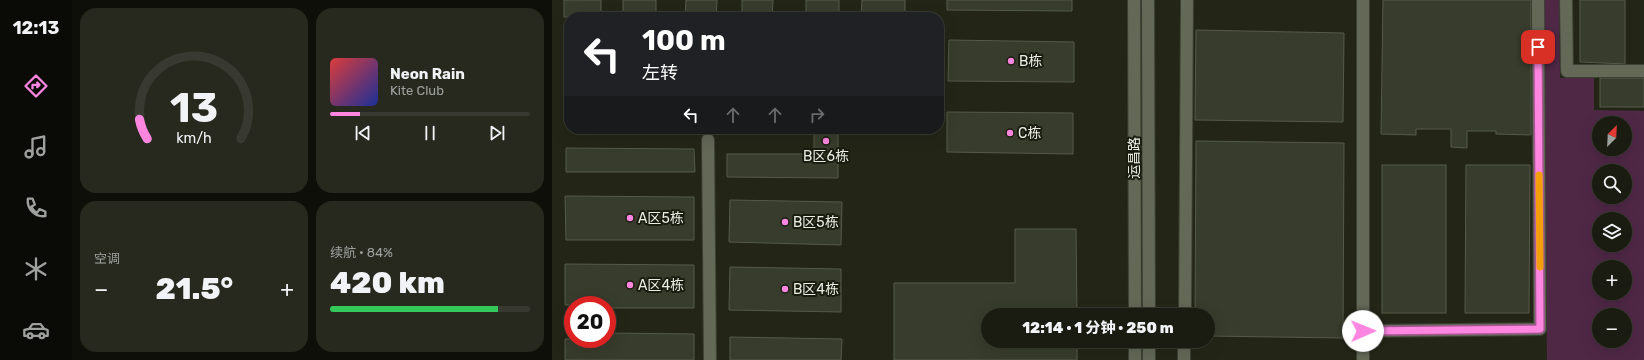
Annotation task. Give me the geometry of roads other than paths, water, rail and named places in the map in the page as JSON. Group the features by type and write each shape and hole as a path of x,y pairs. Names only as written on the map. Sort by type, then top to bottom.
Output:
{"street":[{"name":"运昌路","path":"1134,0 1135,308"},
{"name":"运昌路","path":"1148,0 1149,308"},
{"path":"1185,308 1187,0"},
{"path":"1363,0 1363,360"},
{"path":"1363,331 1540,329 1538,0"},
{"path":"1566,0 1567,71 1644,71"},
{"path":"708,140 710,360"},
{"path":"1135,348 1135,360"},
{"path":"1149,348 1149,360"},
{"path":"1184,348 1184,360"}],"place":[{"name":"B栋","path":"1011,61"},
{"name":"C栋","path":"1010,133"},
{"name":"B区6栋","path":"826,141"},
{"name":"A区5栋","path":"630,218"},
{"name":"B区5栋","path":"785,222"},
{"name":"A区4栋","path":"630,285"},
{"name":"B区4栋","path":"785,289"}]}
